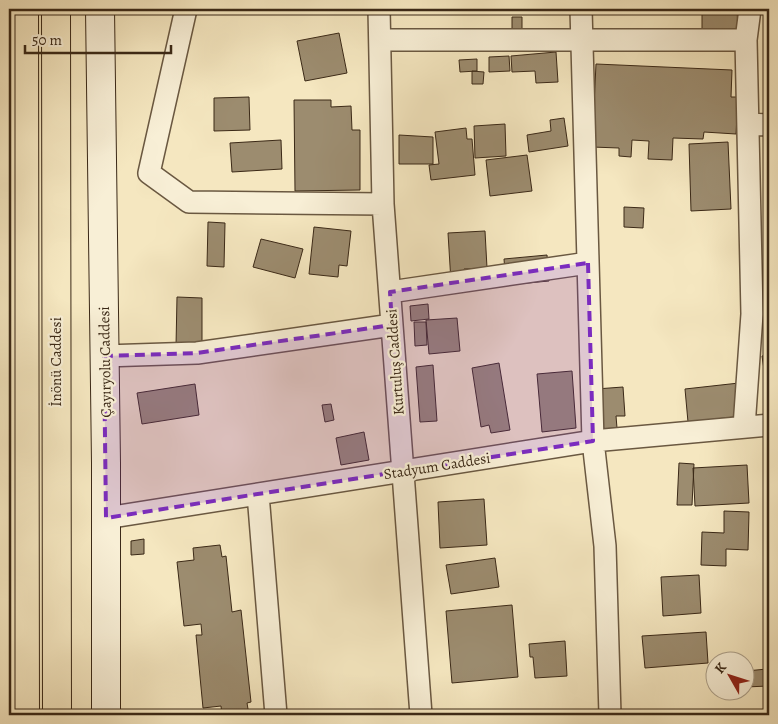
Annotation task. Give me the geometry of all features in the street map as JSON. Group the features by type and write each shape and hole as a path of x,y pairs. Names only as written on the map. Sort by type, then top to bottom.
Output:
{"main road":[{"path":"24,9 25,715"},
{"name":"İnönü Caddesi","path":"56,9 57,715"}],"street":[{"name":"Çayıryolu Caddesi","path":"100,9 106,518 106,715"},
{"path":"186,9 149,173 189,202 383,204"},
{"name":"Kurtuluş Caddesi","path":"379,9 383,204 420,715"},
{"path":"581,9 593,442 605,546 610,715"},
{"path":"744,427 752,314 760,268 748,124 746,40 750,9"},
{"path":"380,40 746,40"},
{"path":"748,124 769,124"},
{"path":"390,292 588,263"},
{"path":"104,356 197,353 392,325"},
{"name":"Stadyum Caddesi","path":"106,518 593,442 769,424"},
{"path":"258,494 276,715"}],"highlighted area":[{"path":"588,263 593,441 106,518 104,356 197,353 392,325 390,292"}],"building":[{"path":"702,9 737,9 738,29 702,29"},
{"path":"512,17 522,17 522,32 512,32"},
{"path":"339,33 347,73 305,81 297,41"},
{"path":"556,52 558,82 536,83 535,71 512,72 511,56"},
{"path":"765,53 769,53 769,72 764,71"},
{"path":"509,56 510,71 489,72 489,57"},
{"path":"477,59 477,71 460,72 459,60"},
{"path":"596,64 732,70 731,97 738,97 736,134 704,132 703,139 673,138 672,160 648,159 649,141 632,140 631,157 619,156 619,148 592,147"},
{"path":"472,71 484,72 483,84 472,84"},
{"path":"249,97 250,130 214,131 214,98"},
{"path":"294,100 331,100 331,107 351,106 352,130 360,130 360,190 295,191"},
{"path":"564,118 568,146 529,152 527,135 551,131 550,120"},
{"path":"505,124 506,156 475,158 474,126"},
{"path":"466,128 467,139 472,139 475,175 431,180 429,165 439,164 435,132"},
{"path":"399,135 433,137 433,164 399,164"},
{"path":"281,140 282,169 232,172 230,143"},
{"path":"728,142 731,209 691,211 689,144"},
{"path":"527,155 532,191 490,196 486,160"},
{"path":"766,185 769,185 769,227 765,227"},
{"path":"624,207 644,208 643,228 624,227"},
{"path":"208,222 225,223 224,267 207,266"},
{"path":"314,227 351,231 347,266 339,265 338,277 309,274"},
{"path":"485,231 487,268 464,269 465,281 451,282 448,233"},
{"path":"261,239 303,249 295,278 253,267"},
{"path":"547,255 549,281 506,285 504,259"},
{"path":"177,297 202,298 202,346 176,346"},
{"path":"428,304 429,319 411,321 410,306"},
{"path":"457,318 460,351 429,354 426,320"},
{"path":"414,322 426,322 427,345 415,346"},
{"path":"769,355 769,375 765,376 762,356"},
{"path":"499,363 510,430 491,433 489,425 481,427 472,368"},
{"path":"433,365 437,421 420,422 416,367"},
{"path":"572,371 576,428 542,432 537,374"},
{"path":"739,383 743,416 688,422 685,389"},
{"path":"195,384 199,415 142,424 137,393"},
{"path":"623,387 625,416 616,416 617,428 598,429 596,389"},
{"path":"331,404 334,420 325,422 322,405"},
{"path":"364,432 369,460 341,465 336,438"},
{"path":"679,463 694,464 692,505 677,505"},
{"path":"747,465 749,503 695,506 693,468"},
{"path":"484,499 487,545 440,548 438,502"},
{"path":"724,511 749,512 748,550 726,549 726,566 701,565 702,532 724,533"},
{"path":"144,539 144,554 131,555 131,541"},
{"path":"220,545 222,557 226,556 232,612 241,610 251,702 247,703 249,715 222,715 221,706 203,708 196,635 202,635 201,624 184,626 177,562 194,560 193,548"},
{"path":"495,558 499,587 451,594 446,565"},
{"path":"699,575 701,613 663,616 661,577"},
{"path":"512,605 518,677 452,683 446,611"},
{"path":"706,632 706,663 645,668 642,636"},
{"path":"565,641 567,676 535,678 533,657 530,657 529,644"},
{"path":"767,669 768,686 756,687 756,670"},
{"path":"637,713 708,713 708,715 637,715"}]}
